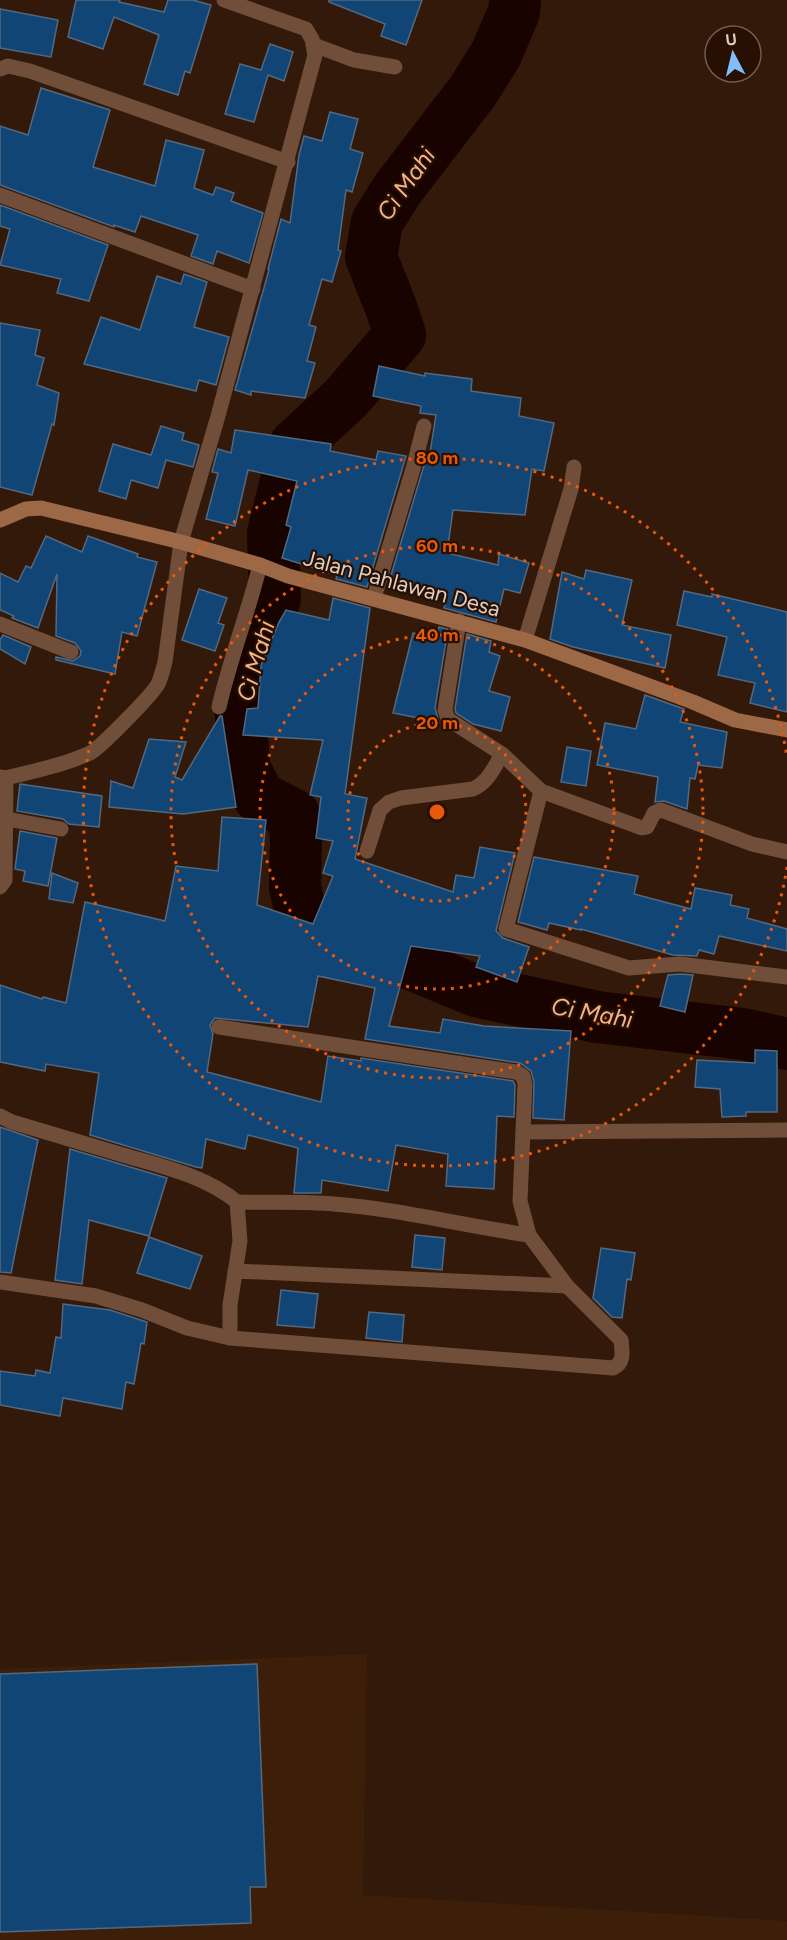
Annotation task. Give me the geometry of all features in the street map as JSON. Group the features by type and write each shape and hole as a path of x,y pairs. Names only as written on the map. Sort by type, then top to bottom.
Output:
{"main road":[{"name":"Jalan Pahlawan Desa","path":"0,520 26,509 41,508 181,542 288,576 525,640 693,702 735,720 787,730"}],"street":[{"path":"0,887 5,880 7,819 3,778 60,764 93,752 158,685 165,662 181,542 288,162 315,55 309,32 301,26 224,0"},
{"path":"314,45 354,60 395,66"},
{"path":"0,69 8,66 30,71 288,162"},
{"path":"0,195 253,289"},
{"path":"374,598 416,462 424,426"},
{"path":"525,640 571,489 574,467"},
{"path":"219,707 264,567"},
{"path":"459,621 445,714 448,719 502,754 541,791 642,828 647,827 654,813 661,810 752,844 787,852"},
{"path":"0,624 71,652"},
{"path":"367,850 380,810 389,802 401,798 473,789 489,777 502,754"},
{"path":"541,791 506,929 628,968 680,964 787,977"},
{"path":"7,819 61,829"},
{"path":"0,1282 96,1296 142,1310 187,1328 230,1338 613,1368 618,1366 621,1362 621,1340 567,1286 529,1235 520,1201 525,1084 523,1076 516,1071 219,1027"},
{"path":"0,1116 12,1122 154,1164 202,1181 225,1191 237,1202 334,1204 414,1214 470,1227 529,1235"},
{"path":"523,1132 787,1130"},
{"path":"230,1338 230,1305 240,1240 237,1202"},
{"path":"235,1271 567,1286"}],"shaded area":[{"path":"367,1654 363,1895 787,1921 787,1940 0,1940 0,1669"}],"building":[{"path":"76,0 120,0 119,2 164,12 168,0 193,0 211,5 190,73 185,71 178,95 144,84 159,35 114,17 103,49 68,37"},
{"path":"329,0 422,0 406,45 381,36 385,24 329,2"},
{"path":"0,9 58,20 51,57 0,48"},
{"path":"270,44 293,52 284,81 268,75 254,122 225,114 240,64 261,70"},
{"path":"41,88 110,110 93,167 155,186 166,140 204,150 194,188 213,195 216,187 234,193 231,201 263,213 249,263 217,251 213,264 191,256 198,235 141,216 135,232 114,225 114,227 0,185 0,126 28,135"},
{"path":"330,112 358,119 350,149 363,153 352,192 346,190 338,250 341,251 332,282 322,279 309,325 316,327 307,361 315,363 305,398 251,391 251,395 235,390 281,219 290,223 299,155 304,136 322,141"},
{"path":"0,205 108,245 89,301 57,293 61,279 0,265 10,229 0,226"},
{"path":"184,274 207,282 194,327 229,337 216,385 199,380 196,391 84,364 101,317 140,330 157,276 181,284"},
{"path":"0,323 40,330 35,355 44,358 37,385 59,393 54,425 52,424 32,495 0,487"},
{"path":"379,366 425,376 425,373 472,379 471,391 521,398 519,416 554,423 544,471 532,469 525,515 453,510 447,553 498,565 499,554 529,563 520,593 504,589 496,622 444,608 448,594 389,582 426,459 429,459 436,415 420,413 421,406 373,396"},
{"path":"161,426 184,433 182,440 199,445 193,467 166,460 158,488 131,480 126,499 99,491 113,444 151,455"},
{"path":"235,430 331,444 330,451 376,460 378,451 406,456 367,587 336,579 337,575 282,558 291,527 286,525 297,481 248,470 235,526 206,519 218,473 212,472 218,449 231,453"},
{"path":"46,536 82,552 88,536 138,554 137,557 157,562 137,636 122,632 115,674 56,660 56,657 73,661 80,656 81,651 75,643 56,636 57,574 38,628 12,618 14,616 0,610 0,573 18,582 26,566 31,568"},
{"path":"586,570 632,580 622,625 671,635 665,668 573,647 550,639 562,572 584,579"},
{"path":"199,589 227,598 218,623 224,625 215,651 182,640"},
{"path":"684,591 712,597 712,594 787,612 787,712 750,703 755,683 718,675 727,637 677,625"},
{"path":"333,598 370,608 345,794 367,798 355,859 453,892 456,875 474,878 480,847 515,853 496,931 503,938 529,947 517,982 476,967 480,956 411,946 389,1026 440,1033 443,1019 484,1026 571,1031 564,1120 533,1118 534,1082 531,1071 520,1063 365,1039 375,988 318,976 308,1027 215,1018 210,1025 213,1034 207,1072 321,1102 328,1056 361,1061 361,1058 513,1081 515,1085 514,1117 497,1116 494,1189 446,1186 448,1154 396,1145 388,1191 322,1180 321,1193 294,1193 298,1148 248,1135 245,1149 206,1139 202,1168 196,1167 90,1135 99,1073 46,1064 45,1071 0,1062 0,985 42,999 43,997 66,1003 85,902 165,921 176,866 218,871 222,817 266,820 257,905 313,924 333,876 323,873 333,841 316,838 321,797 310,795 323,740 243,735 247,709 258,708 261,665 286,610 329,620"},
{"path":"439,627 448,629 435,708 439,722 393,713 413,633 436,639"},
{"path":"467,634 491,641 489,652 500,656 489,691 510,697 501,731 473,724 456,713"},
{"path":"3,635 31,647 25,664 0,649 0,640"},
{"path":"645,695 684,709 680,722 727,732 722,768 698,765 695,779 690,778 687,809 664,801 655,802 658,777 597,765 605,723 636,729"},
{"path":"222,716 236,807 183,814 109,807 111,781 133,788 149,739 186,742 175,777 182,780"},
{"path":"567,747 591,751 586,786 561,782"},
{"path":"20,784 102,796 99,827 69,824 63,819 17,811"},
{"path":"20,831 57,838 48,886 23,881 25,871 15,869"},
{"path":"534,857 638,876 634,894 691,909 695,888 732,895 730,905 749,909 747,918 787,929 787,951 719,936 714,954 699,950 697,956 673,955 581,929 549,923 547,930 518,922"},
{"path":"52,873 78,883 73,903 49,899"},
{"path":"668,975 693,975 685,1012 660,1006"},
{"path":"755,1050 777,1051 777,1112 746,1112 746,1116 722,1117 720,1089 695,1087 697,1060 755,1063"},
{"path":"0,1127 38,1140 11,1273 0,1272"},
{"path":"70,1149 167,1178 149,1236 89,1220 82,1284 55,1280"},
{"path":"415,1235 445,1238 442,1270 412,1267"},
{"path":"149,1237 202,1256 190,1289 137,1273"},
{"path":"601,1248 635,1253 631,1280 627,1279 622,1318 612,1317 593,1298"},
{"path":"281,1290 318,1294 314,1328 277,1325"},
{"path":"63,1304 110,1310 147,1322 134,1384 126,1382 122,1409 63,1398 60,1416 0,1405 0,1371 35,1376 36,1370 50,1373 56,1337 61,1338"},
{"path":"369,1312 404,1315 402,1342 366,1338"},
{"path":"257,1664 266,1887 250,1887 251,1923 0,1932 0,1674"}],"waterway":[{"name":"Ci Mahi","path":"515,0 514,12 496,54 473,91 397,190 377,222 371,257 400,335 346,398 295,445 273,533 275,599 240,701 244,767 259,797 294,815 295,887 302,919 327,937 375,949 476,991 597,1017 743,1034 787,1044"}]}
